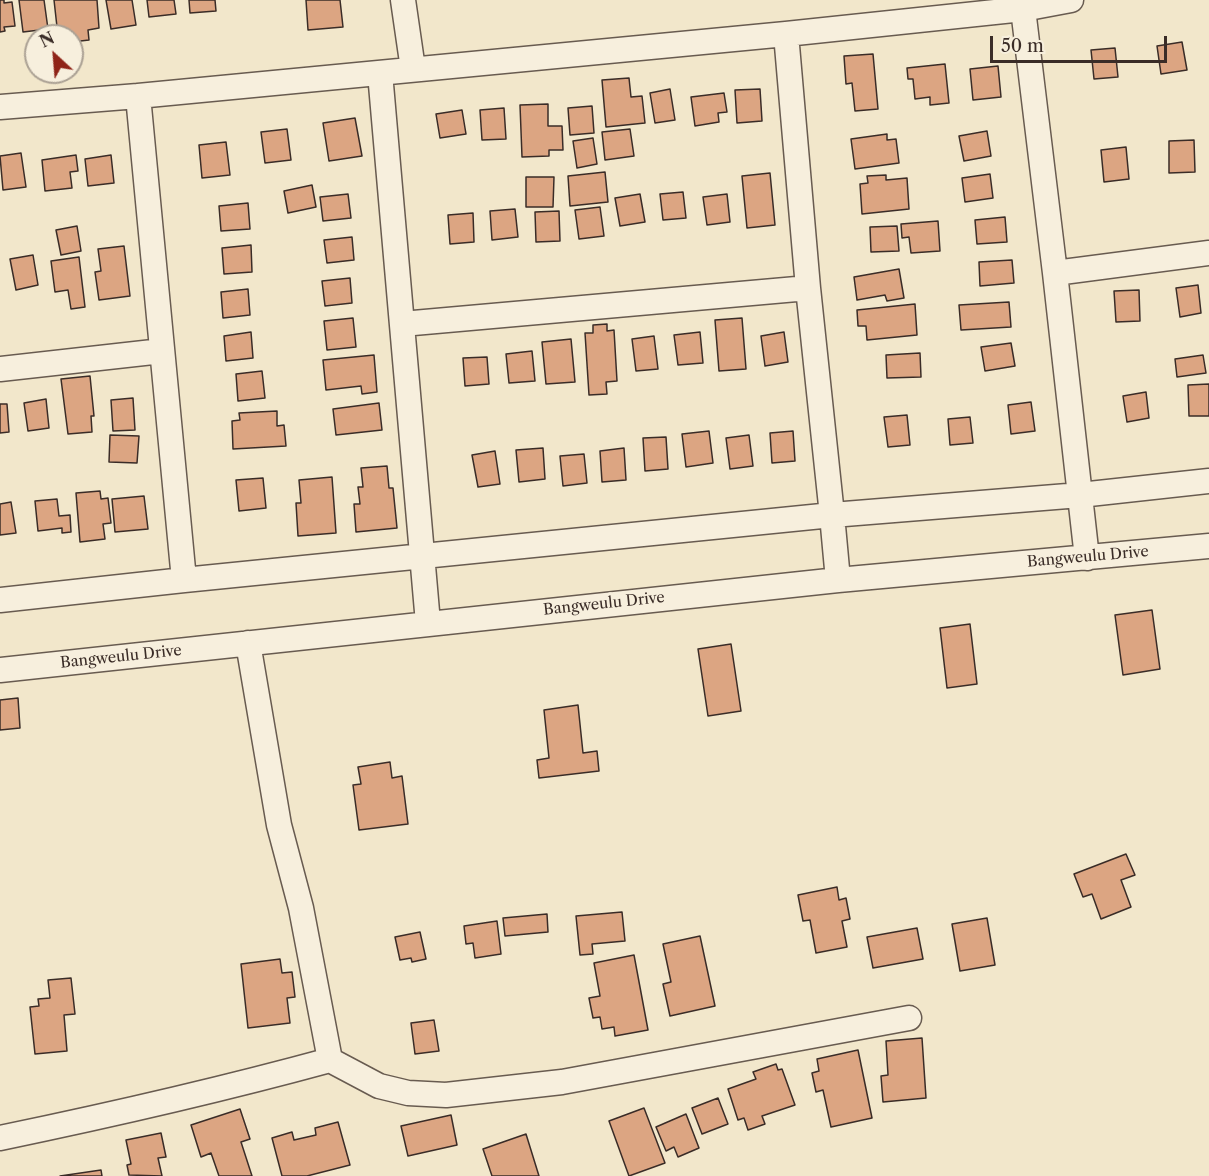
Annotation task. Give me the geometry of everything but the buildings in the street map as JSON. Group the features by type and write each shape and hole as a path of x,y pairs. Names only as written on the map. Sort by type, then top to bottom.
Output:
{"street":[{"path":"403,0 413,69"},
{"path":"0,106 138,96 786,34 1023,9 1071,0"},
{"path":"1023,9 1056,273 1087,558"},
{"path":"786,34 808,288 838,580"},
{"path":"380,73 428,622"},
{"path":"138,96 184,579"},
{"path":"1056,273 1209,253"},
{"path":"402,324 808,288"},
{"path":"0,369 162,351"},
{"path":"0,600 184,579 832,515 1209,482"},
{"name":"Bangweulu Drive","path":"0,670 428,622 838,580 1209,546"},
{"path":"248,643 279,825 301,908 330,1060"},
{"path":"0,1138 129,1111 330,1060 379,1086 408,1093 446,1095 562,1082 909,1018"}]}
